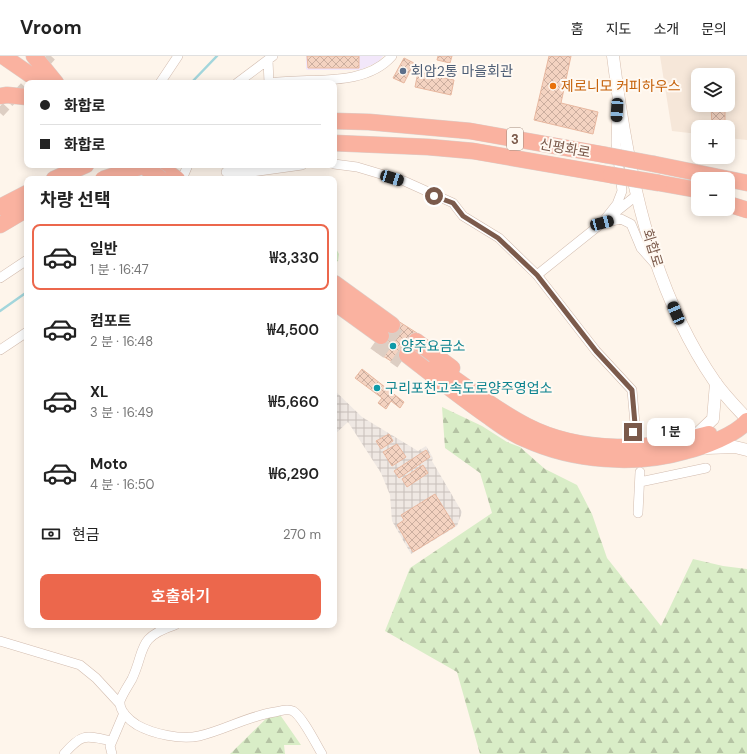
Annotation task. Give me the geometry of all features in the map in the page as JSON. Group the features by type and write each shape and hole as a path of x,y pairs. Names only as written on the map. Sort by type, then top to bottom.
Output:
{"highway":[{"path":"3,56 38,80"},
{"path":"34,56 54,80"},
{"path":"0,64 24,81"},
{"path":"0,96 7,94 24,97"},
{"name":"신평화로","path":"337,121 369,122 470,131 747,182"},
{"name":"신평화로","path":"337,143 428,147 473,152 691,189"},
{"path":"658,165 747,172"},
{"path":"61,176 79,168"},
{"path":"112,176 137,168"},
{"path":"146,168 157,176"},
{"path":"161,168 173,176"},
{"path":"675,186 691,192"},
{"path":"0,207 24,194"},
{"path":"735,197 747,199"},
{"path":"735,206 747,210"},
{"path":"0,225 24,212"},
{"path":"337,286 383,333"},
{"path":"337,293 383,333"},
{"path":"337,304 383,333"},
{"path":"337,310 383,333"},
{"path":"409,351 515,419 535,430 572,441 593,445 616,446 662,444 709,434 737,420 747,420 743,427 708,444 682,452 651,458 591,457 542,446 524,439 448,388 409,351"}],"main road":[{"name":"화합로","path":"613,56 618,97 637,195 659,268 681,325 716,383 747,420"},
{"path":"692,438 713,419 716,383"},
{"path":"682,452 723,447 735,447 747,450"}],"street":[{"path":"162,80 178,56"},
{"path":"304,80 357,75 382,66 392,56"},
{"path":"240,80 271,58"},
{"path":"269,80 271,58"},
{"path":"602,223 617,204 622,191 616,143 618,97"},
{"path":"337,164 357,167 404,181 453,203 463,216 498,238 537,275 596,351 632,390 635,424 633,432"},
{"path":"227,168 252,172 281,168"},
{"path":"537,275 637,195"},
{"path":"602,223 621,219 630,224 641,248 659,268"},
{"path":"0,278 24,262"},
{"path":"0,350 24,334"},
{"path":"638,513 640,477 706,468"},
{"path":"112,754 110,746 119,729 124,692 132,678 143,647 157,633 168,628"},
{"path":"0,641 80,665 96,678 134,723 153,732 192,737 204,735 254,716 288,709 297,714 322,754"},
{"path":"64,754 78,740 86,736 112,741"}],"shaded area":[{"path":"306,56 383,56 378,62 360,70 308,70 306,69"},
{"path":"660,56 747,56 747,140 735,139 735,120 691,120 691,133 672,131"},
{"path":"337,393 362,417 418,451 426,446 433,458 432,461 462,512 457,526 411,554 392,521 390,495 381,473 348,422 337,432"}],"green space":[{"path":"337,250 339,254 337,262"},
{"path":"442,407 482,426 507,442 520,447 545,469 577,485 592,514 607,558 661,626 693,559 723,566 747,569 747,754 480,754 457,672 385,631 410,568 492,513 480,473 445,448"},
{"path":"276,709 301,745 284,745 285,754 230,754"}],"building":[{"path":"307,56 359,56 359,68 308,68"},
{"path":"438,56 452,56 450,63 437,60"},
{"name":"제로니모 커피하우스","path":"549,56 571,56 561,103 598,112 593,134 534,120"},
{"name":"회암2통 마을회관","path":"404,58 414,63 404,83 393,78"},
{"path":"418,72 454,80 451,95 415,87"},
{"path":"711,112 725,112 725,120 712,120"},
{"name":"양주요금소","path":"398,321 417,333 394,363 375,351"},
{"name":"구리포천고속도로양주영업소","path":"362,369 404,402 400,408 391,401 386,409 378,403 382,398 355,378"},
{"path":"389,434 393,441 381,449 376,441"},
{"path":"397,444 406,457 392,466 383,452"},
{"path":"426,450 430,457 399,478 394,471"},
{"path":"423,465 428,473 407,487 402,479"},
{"path":"435,494 455,526 413,552 397,525 404,520 401,515"}],"waterway":[{"path":"194,80 217,56"},
{"path":"0,311 24,294"}],"tunnel":[{"path":"30,80 52,56"},
{"path":"0,113 24,87"},
{"path":"385,328 411,347"},
{"path":"375,342 402,361"}],"place":[{"name":"회암2통 마을회관","path":"403,71"},
{"name":"제로니모 커피하우스","path":"553,86"},
{"name":"양주요금소","path":"393,346"},
{"name":"구리포천고속도로양주영업소","path":"377,388"}],"route":[{"path":"434,196 453,203 463,216 498,238 537,275 596,351 632,390 635,424 633,432"}]}
